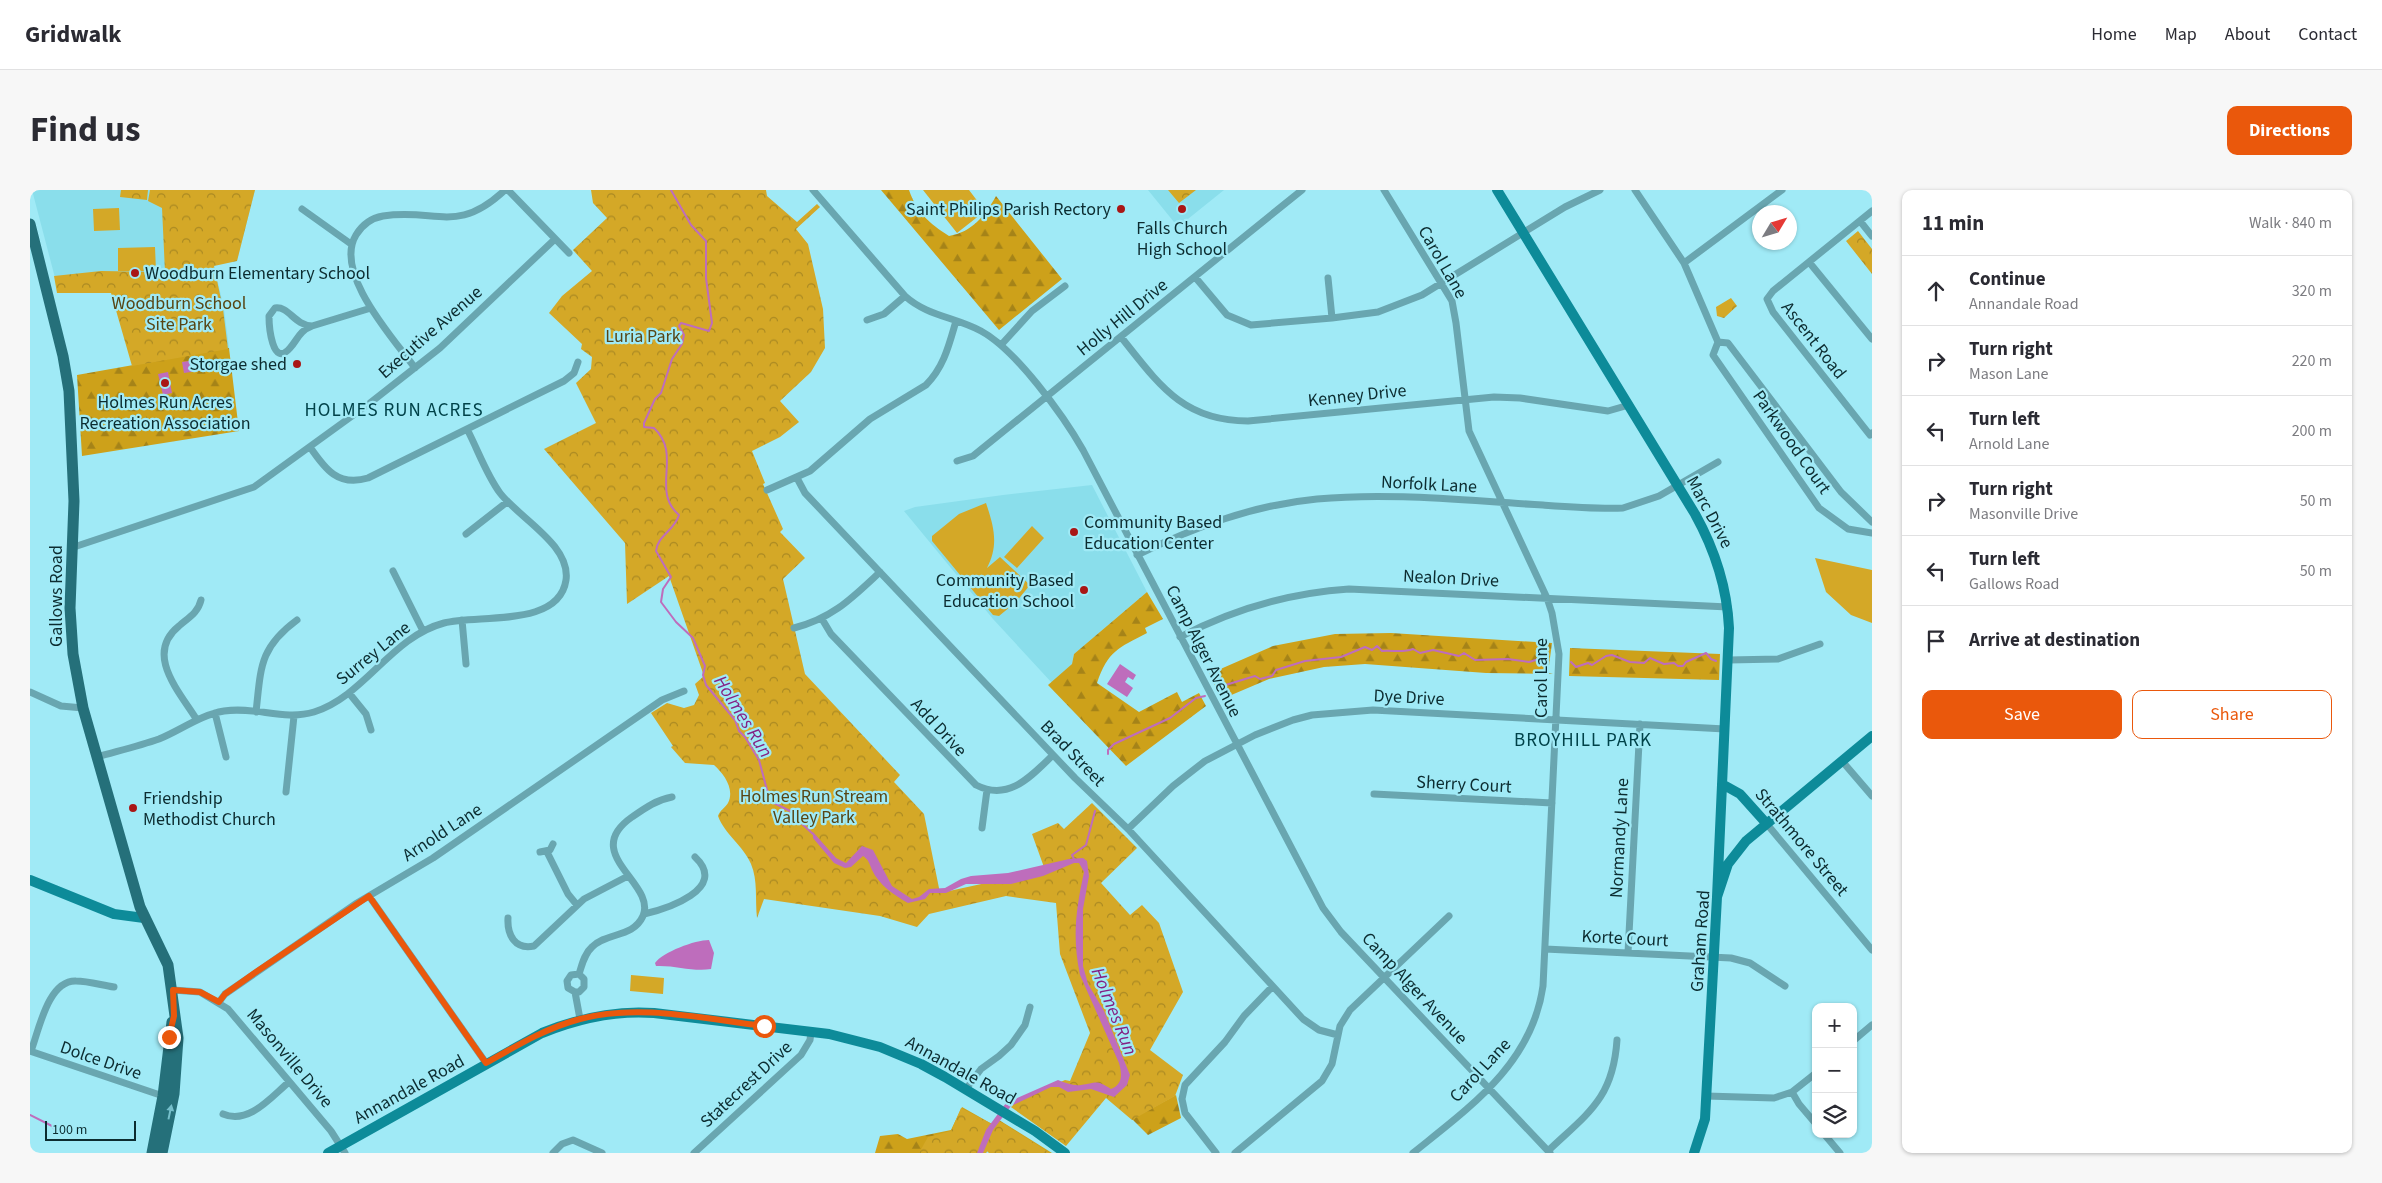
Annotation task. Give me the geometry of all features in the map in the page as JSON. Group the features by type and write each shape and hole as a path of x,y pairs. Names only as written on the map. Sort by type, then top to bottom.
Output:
{"main road":[{"name":"Gallows Road","path":"30,224 63,356 69,391 74,472 71,628 74,663 97,757 144,918 166,961 173,990 174,1016 178,1038 177,1071 162,1153"},
{"name":"Gallows Road","path":"152,1153 163,1096 169,1037 174,1016"}],"street":[{"path":"415,368 371,308 353,269 350,258 352,244 364,225 377,217 396,215 464,216 486,206 507,190 569,253"},
{"name":"Camp Alger Avenue","path":"813,190 905,296 922,309 980,331 1001,345 1046,397 1075,436 1322,908 1341,932 1549,1152"},
{"name":"Holly Hill Drive","path":"957,461 974,456 1302,190"},
{"name":"Carol Lane","path":"1384,190 1441,283 1454,308 1469,431 1547,598 1552,613 1559,654 1545,949 1541,1000 1533,1028 1518,1054 1488,1087 1453,1120 1412,1153"},
{"name":"Marc Drive","path":"1497,190 1678,485 1712,547 1725,588 1728,607 1729,660 1717,897"},
{"path":"1194,277 1221,309 1243,323 1260,326 1362,315 1390,309 1415,299 1576,201 1600,190"},
{"name":"Parkwood Court","path":"1635,190 1684,263 1718,342 1713,355 1818,508 1848,529 1872,533"},
{"path":"1684,263 1782,190"},
{"path":"302,210 352,244"},
{"name":"Ascent Road","path":"1871,434 1768,304 1769,294 1872,211"},
{"path":"1860,221 1872,236"},
{"name":"Executive Avenue","path":"74,547 243,492 265,480 440,348 555,239"},
{"path":"1809,262 1872,339"},
{"path":"1328,278 1332,318"},
{"path":"1001,345 1032,311 1065,286"},
{"path":"867,320 884,314 905,296"},
{"path":"312,326 300,324 282,308 272,309 269,316 272,346 277,352 288,350 299,333 312,326 371,308"},
{"path":"767,490 797,478 820,464 870,419 926,385 934,377 944,358 956,321"},
{"name":"Kenney Drive","path":"1121,336 1156,380 1174,398 1195,411 1220,420 1248,421 1464,399 1520,398 1608,411 1629,405"},
{"name":"Parkwood Court","path":"1718,342 1728,343 1841,492 1872,522"},
{"path":"310,447 328,472 340,479 354,481 368,478 564,381 574,373 578,362"},
{"name":"Surrey Lane","path":"97,757 157,739 215,713 235,710 294,716 322,709 348,693 402,646 423,631 444,623 542,611 555,600 564,586 566,572 560,553 507,502 494,482 467,429"},
{"name":"Norfolk Lane","path":"1137,555 1183,533 1226,518 1299,501 1371,497 1622,508 1649,501 1718,462"},
{"name":"Brad Street","path":"797,478 805,493 1053,755 1128,829 1210,916 1233,945 1272,987 1311,1025 1338,1035"},
{"path":"466,534 507,502"},
{"path":"394,571 423,631"},
{"path":"794,628 822,619 845,604 880,572"},
{"name":"Nealon Drive","path":"1180,637 1244,608 1290,596 1329,590 1369,589 1728,607"},
{"path":"197,720 174,683 163,661 162,654 166,639 195,613 201,600"},
{"name":"Add Drive","path":"822,619 831,634 969,780 987,790"},
{"path":"256,712 261,670 266,652 278,636 297,620"},
{"path":"462,620 466,664"},
{"path":"1729,660 1778,659 1820,644"},
{"path":"30,692 61,706 84,708"},
{"name":"Arnold Lane","path":"219,1002 225,994 256,972 369,896 433,858 662,700 684,692"},
{"path":"348,693 366,714 371,730"},
{"name":"Dye Drive","path":"1128,829 1186,774 1205,761 1293,720 1340,711 1373,710 1725,729"},
{"path":"215,713 226,757"},
{"path":"286,792 294,716"},
{"name":"Normandy Lane","path":"1628,953 1640,724"},
{"name":"Graham Road","path":"1694,1153 1702,1130 1706,1096 1717,897 1723,875 1736,852 1766,823 1872,736"},
{"path":"982,828 987,790 1002,791 1018,786 1053,755"},
{"path":"1842,761 1872,796"},
{"name":"Strathmore Street","path":"1722,784 1740,794 1872,950"},
{"name":"Sherry Court","path":"1374,794 1552,803"},
{"path":"644,914 644,902 614,853 616,834 624,823 651,804 672,797"},
{"path":"553,844 544,852 576,905"},
{"path":"578,974 592,946 630,930 644,914 687,899 699,889 704,873 702,866 695,857"},
{"path":"508,918 511,938 519,946 528,947 538,944 576,905 628,876"},
{"path":"30,880 114,914 144,918"},
{"path":"369,896 486,1063"},
{"path":"1235,1153 1322,1081 1332,1064 1338,1035 1350,1010 1449,916"},
{"name":"Korte Court","path":"1545,949 1731,958 1750,963 1785,986"},
{"path":"574,992 582,990 584,987 584,979 578,974 571,975 567,980 568,988 574,992 580,1019"},
{"path":"31,1051 51,996 59,986 76,981 114,987"},
{"path":"1216,1153 1185,1113 1182,1099 1185,1084 1272,987"},
{"name":"Masonville Drive","path":"173,990 200,992 219,1002 233,1014 343,1149"},
{"path":"966,1089 982,1069 1011,1045 1025,1025 1030,1007"},
{"name":"Annandale Road","path":"328,1153 343,1149 486,1063 537,1035 580,1019 609,1014 647,1013 843,1036 900,1054 1008,1114 1065,1153"},
{"path":"1857,1038 1872,1025"},
{"name":"Statecrest Drive","path":"694,1153 801,1055 810,1040 811,1032"},
{"path":"1549,1152 1591,1110 1604,1093 1613,1072 1617,1040"},
{"name":"Dolce Drive","path":"31,1051 163,1096"},
{"path":"1706,1096 1765,1099 1792,1092 1812,1076"},
{"path":"223,1114 237,1118 249,1114 289,1082"},
{"path":"1792,1092 1812,1119"},
{"path":"1827,1138 1840,1153"},
{"path":"553,1153 562,1144 573,1140 602,1153"}],"shaded area":[{"name":"Woodburn School Site Park","path":"32,190 255,190 237,261 214,265 224,309 229,348 133,365 119,282 59,293"},
{"name":"Falls Church High School","path":"1148,190 1224,190 1178,227"},
{"path":"203,359 205,370 184,373 182,362"},
{"name":"Holmes Run Acres Recreation Association","path":"168,372 172,393 163,395 158,374"},
{"path":"1092,485 1147,592 1074,654 1072,664 1052,683 993,619 904,511 915,507"},
{"path":"1120,664 1136,675 1133,680 1128,677 1125,682 1133,688 1127,697 1107,684"},
{"path":"813,832 836,858 846,863 862,846 873,850 892,886 912,899 919,897 929,889 945,888 971,876 1008,873 1069,859 1083,858 1087,861 1089,876 1083,909 1083,966 1088,984 1104,1011 1130,1075 1127,1085 1114,1097 1091,1089 1068,1092 1059,1087 1051,1087 1011,1106 993,1130 983,1153 977,1153 986,1130 1006,1103 1058,1080 1075,1085 1099,1083 1111,1089 1120,1081 1119,1063 1080,975 1076,948 1076,923 1084,872 1079,863 1074,863 1043,876 1011,884 966,884 946,893 930,893 925,899 908,903 883,885 875,875 868,860 863,856 851,867 845,868 834,863 813,838"},
{"path":"709,940 714,953 711,969 697,970 656,966 655,963 659,959 680,947"}],"green space":[{"path":"121,190 148,190 147,200 120,197"},
{"name":"Woodburn School Site Park","path":"150,190 255,190 237,261 214,266 223,309 228,349 132,366 111,293 57,293 54,276 101,271 165,272 162,208 148,201"},
{"name":"Holmes Run Stream Valley Park","path":"591,190 766,190 767,196 797,222 817,204 820,207 796,229 808,244 823,309 825,348 811,372 780,401 799,422 780,437 752,451 765,483 763,484 783,529 780,532 805,558 783,579 805,674 900,775 894,782 924,814 940,893 1045,870 1032,834 1058,823 1064,829 1092,803 1137,848 1101,883 1130,915 1142,905 1159,923 1183,992 1150,1050 1183,1075 1175,1096 1132,1120 1106,1098 1066,1146 1008,1105 1065,1080 1070,1081 1090,1033 1060,954 1056,903 1006,896 929,914 917,927 880,916 764,899 757,918 755,883 751,864 748,857 725,829 718,816 730,798 727,782 714,765 685,763 671,747 673,746 651,713 667,703 684,708 694,705 699,695 695,684 704,676 669,576 627,604 625,543 544,449 596,423 576,383 591,369 592,357 581,349 582,344 549,313 562,296 592,271 573,250 607,218 593,203"},
{"path":"881,190 909,190 924,217 949,236 965,231 977,222 996,196 1062,279 999,330"},
{"path":"923,190 969,190 985,211 957,233"},
{"path":"1168,190 1196,190 1179,203"},
{"path":"119,208 120,230 94,231 93,209"},
{"path":"1858,231 1872,249 1872,274 1846,241"},
{"path":"155,247 156,271 118,271 118,248"},
{"path":"1731,298 1737,306 1724,318 1717,316 1716,307"},
{"path":"229,348 239,431 82,456 77,375"},
{"path":"986,503 994,536 993,552 987,568 1000,557 1030,585 1016,602 999,616 993,615 932,541 932,536 959,514"},
{"path":"1032,526 1044,538 1017,568 1004,557"},
{"path":"1815,558 1872,570 1872,623 1851,615 1826,592"},
{"path":"1147,592 1163,619 1145,628 1147,633 1115,652 1105,664 1097,683 1139,712 1177,692 1182,702 1199,693 1206,706 1126,766 1048,685 1072,664 1074,654"},
{"path":"1391,633 1552,643 1548,673 1553,674 1486,673 1365,664 1324,667 1269,679 1222,699 1209,674 1273,646 1335,634"},
{"path":"1570,648 1720,654 1719,680 1569,676"},
{"path":"631,975 664,978 663,994 630,991"},
{"path":"1176,1095 1181,1118 1148,1135 1132,1119"},
{"path":"962,1107 992,1124 999,1120 1052,1153 990,1153 987,1151 986,1153 875,1153 880,1136 898,1134 907,1139 951,1130"},
{"path":"961,1108 992,1124 998,1120 1050,1153 989,1153 987,1151 986,1153 919,1153 928,1137 951,1131"}],"waterway":[{"name":"Holmes Run","path":"671,190 691,225 706,241 706,278 712,323 709,331 681,323 679,326 684,335 682,344 672,359 661,393 655,399 644,423 644,427 654,428 662,438 666,449 667,495 671,505 679,515 674,525 659,541 657,546 656,551 671,577 663,589 661,602 676,622 693,638 705,666 703,675 706,685 735,720 739,731 745,737 759,760 770,801 796,814 800,822 814,835"},
{"path":"1219,687 1255,676 1260,679 1272,676 1276,670 1305,661 1341,657 1365,647 1372,650 1377,646 1382,651 1413,649 1420,653 1433,650 1459,656 1464,653 1475,660 1508,659 1529,662 1539,659 1546,661"},
{"path":"1571,662 1576,667 1588,663 1592,665 1606,656 1612,655 1630,662 1644,663 1650,658 1664,664 1674,663 1678,666 1683,666 1686,662 1706,653 1711,659 1716,661"},
{"path":"1108,754 1108,750 1114,744 1170,718 1196,698 1205,696"},
{"path":"1074,859 1072,855 1086,845 1095,811"},
{"path":"30,1115 52,1126 57,1133 65,1131"}],"place":[{"name":"Saint Philips Parish Rectory","path":"1121,209"},
{"name":"Falls Church High School","path":"1182,209"},
{"name":"Woodburn Elementary School","path":"135,273"},
{"name":"Storgae shed","path":"297,364"},
{"name":"Holmes Run Acres Recreation Association","path":"165,383"},
{"name":"Community Based Education Center","path":"1074,532"},
{"name":"Community Based Education School","path":"1084,590"},
{"name":"Friendship Methodist Church","path":"133,808"}],"district":[{"name":"HOLMES RUN ACRES","path":"394,409"},
{"name":"BROYHILL PARK","path":"1583,739"}],"route":[{"path":"169,1037 174,1016 173,990 183,989 200,992 219,1002 225,994 256,972 369,896 486,1063 542,1033 562,1025 580,1019 609,1014 647,1013 764,1026"}],"park label":[{"name":"Luria Park","path":"643,336"}]}
